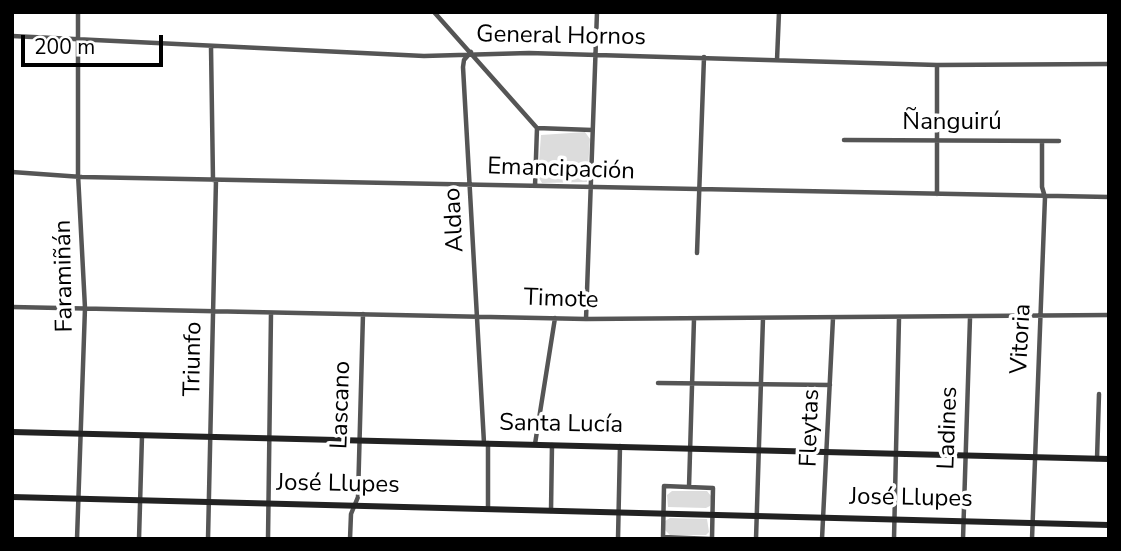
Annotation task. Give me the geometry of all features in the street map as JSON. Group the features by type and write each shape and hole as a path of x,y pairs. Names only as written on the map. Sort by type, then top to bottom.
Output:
{"street":[{"name":"Faramiñán","path":"77,539 85,308 79,177 78,12"},
{"path":"434,12 537,128 535,186"},
{"path":"586,319 597,12"},
{"path":"777,60 779,12"},
{"name":"General Hornos","path":"12,36 424,56 471,52 937,65 1109,64"},
{"name":"Triunfo","path":"208,539 214,180 211,47"},
{"name":"Aldao","path":"471,52 464,60 463,66 488,508"},
{"path":"697,253 704,57"},
{"path":"937,65 937,194"},
{"path":"537,128 592,130"},
{"name":"Ñanguirú","path":"844,140 1059,141"},
{"name":"Vitoria","path":"1032,539 1045,197 1042,187 1042,141"},
{"name":"Emancipación","path":"12,172 79,177 590,189 1109,197"},
{"name":"Timote","path":"12,307 271,313 477,314 586,319 1109,316"},
{"path":"268,539 271,313"},
{"name":"Lascano","path":"350,539 351,514 358,497 363,314"},
{"path":"535,444 555,318"},
{"path":"756,539 763,318"},
{"name":"Fleytas","path":"822,539 832,318"},
{"path":"894,539 899,318"},
{"name":"Ladines","path":"963,539 970,318"},
{"path":"689,487 694,319"},
{"path":"658,383 830,385"},
{"path":"1097,459 1099,394"},
{"name":"Santa Lucía","path":"12,432 1109,459"},
{"path":"139,539 142,436"},
{"path":"551,511 552,444"},
{"path":"618,539 620,446"},
{"path":"664,486 713,488 712,538 663,537 663,512 664,486"},
{"name":"José Llupes","path":"12,496 1109,524"}],"shaded area":[{"path":"585,132 590,139 587,182 542,183 538,176 541,135"},
{"path":"672,491 707,491 711,496 710,506 668,507 667,495"},
{"path":"670,518 707,519 709,532 706,535 670,535 665,530 665,521"}]}
